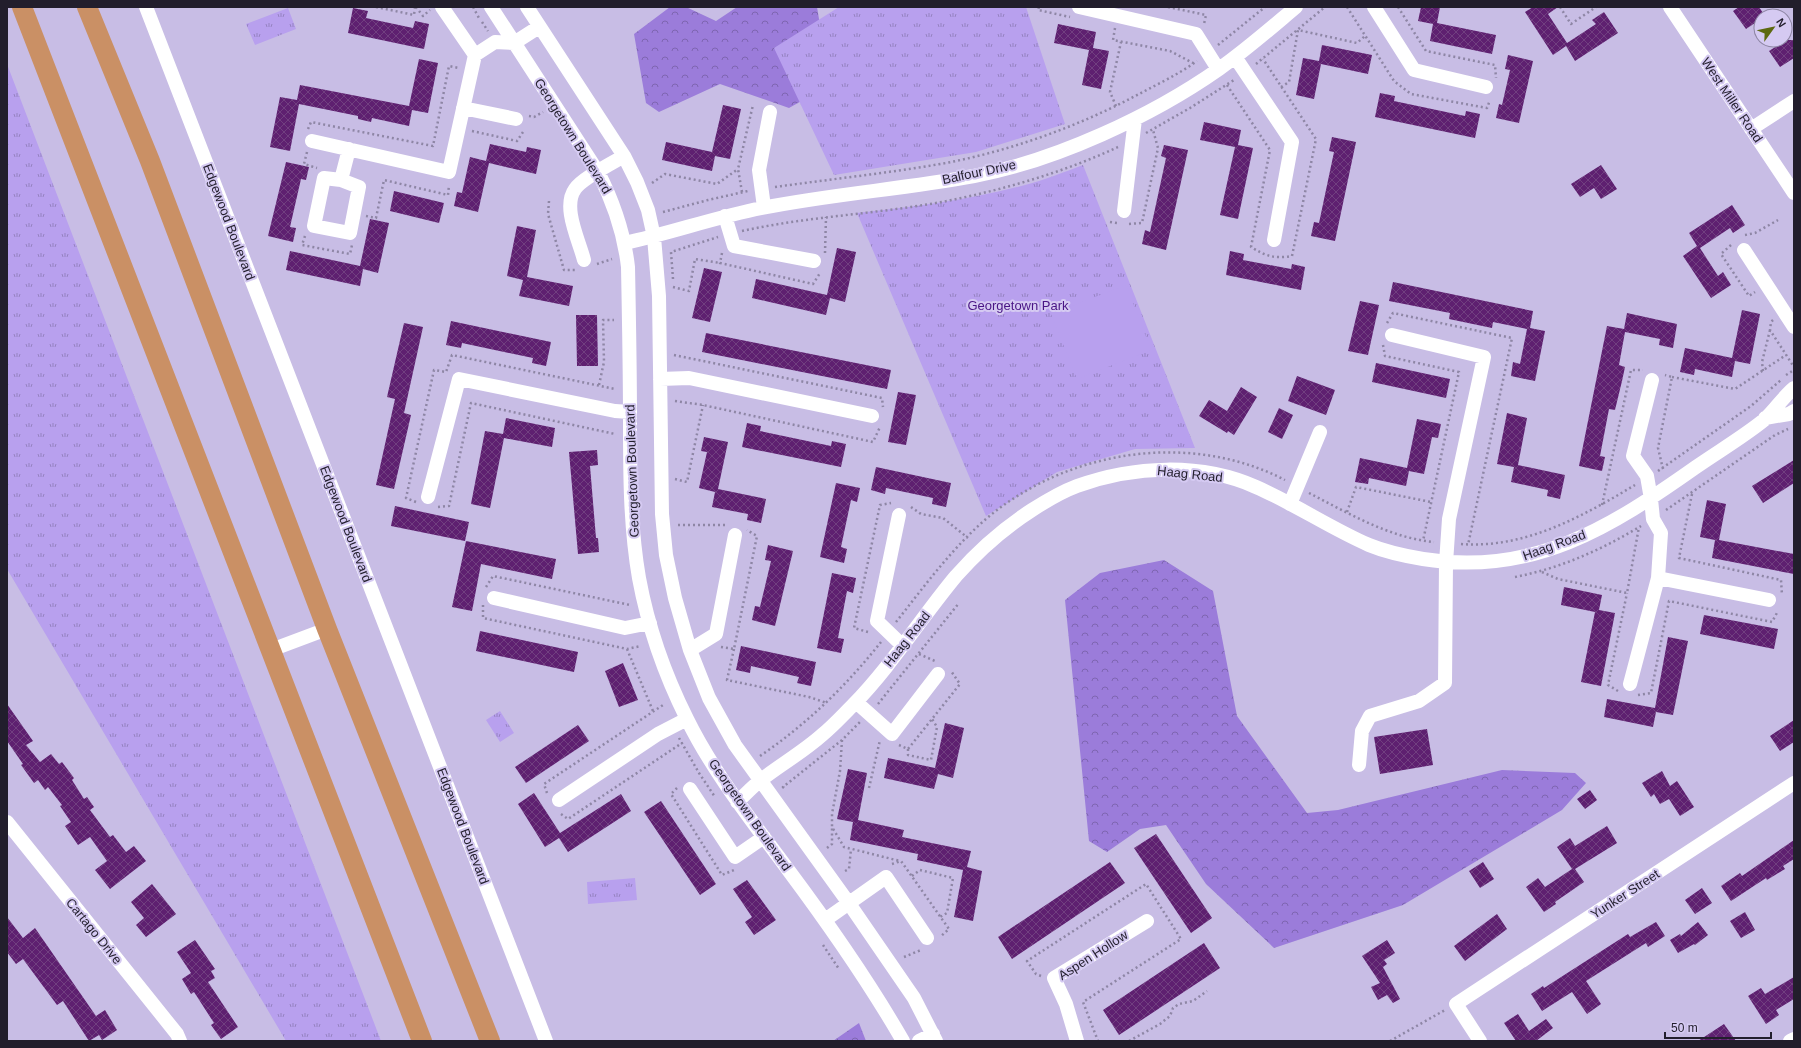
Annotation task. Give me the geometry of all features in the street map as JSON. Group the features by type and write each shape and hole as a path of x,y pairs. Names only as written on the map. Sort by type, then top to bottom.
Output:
{"highway":[{"path":"22,7 422,1041"},
{"path":"87,7 150,160 327,628 490,1041"}],"street":[{"name":"Edgewood Boulevard","path":"146,7 546,1041"},
{"path":"442,7 475,55"},
{"name":"Georgetown Boulevard","path":"491,7 598,172 612,201 625,243 628,267 631,496 633,538 650,623 661,658 687,719 714,766 737,802 825,920 882,1003 903,1041"},
{"name":"Georgetown Boulevard","path":"527,7 624,156 637,182 648,210 654,237 667,378 662,514 666,555 675,598 690,650 709,698 735,745 759,781 848,902 914,998 934,1037"},
{"name":"Balfour Drive","path":"625,243 654,237 725,216 764,207 976,176 1047,155 1135,119 1177,96 1235,57 1296,7"},
{"path":"1374,7 1414,70 1486,87"},
{"name":"West Miller Road","path":"1670,7 1794,193"},
{"path":"1078,12 1196,34 1218,69"},
{"path":"312,141 449,172 475,55 495,42 514,42 539,26"},
{"path":"1235,57 1292,142 1274,240"},
{"path":"1750,129 1794,101"},
{"path":"463,108 516,119"},
{"path":"764,207 758,170 770,112"},
{"path":"1124,220 1135,119"},
{"path":"341,180 350,149"},
{"path":"584,260 570,212 570,199 575,188 624,156"},
{"path":"725,216 734,246 814,261"},
{"path":"1744,250 1794,327"},
{"path":"1359,765 1362,731 1370,716 1419,701 1445,682 1446,563 1449,519 1484,358 1387,334"},
{"path":"667,378 689,378 872,416"},
{"path":"428,503 459,379 615,411 630,412"},
{"path":"1628,690 1658,578 1661,534 1653,518 1652,499 1647,478 1633,456 1652,380"},
{"name":"Haag Road","path":"737,802 759,781 820,737 856,702 903,646 956,576 984,547 1013,522 1044,502 1074,487 1109,477 1145,470 1182,471 1224,477 1253,486 1370,545 1402,555 1446,563 1495,563 1532,556 1572,541 1606,525 1652,499 1765,418 1794,388"},
{"name":"Haag Road","path":"1765,418 1794,411"},
{"path":"1290,504 1320,432"},
{"path":"899,515 877,621 903,646"},
{"path":"690,650 716,634 736,534"},
{"path":"1658,578 1776,604"},
{"path":"494,598 625,628 650,623"},
{"path":"271,650 327,628"},
{"path":"856,702 892,734 938,674"},
{"path":"559,800 658,734 687,719"},
{"name":"Yunker Street","path":"1456,1004 1794,783"},
{"path":"690,789 735,857 764,837"},
{"name":"Cartago Drive","path":"7,822 174,1039"},
{"path":"825,920 848,902 886,877 927,938"},
{"name":"Aspen Hollow","path":"1077,1041 1066,1004 1054,978 1147,921"},
{"path":"1456,1004 1480,1041"},
{"path":"919,1041 934,1037"},
{"path":"1790,1041 1794,1039"}],"path":[{"path":"376,7 414,15 415,7"},
{"path":"1039,7 1038,10 1078,12"},
{"path":"661,207 663,214 708,200 742,192 945,163 988,153 1033,139 1085,120 1116,106 1193,63 1265,7"},
{"path":"673,294 671,252 731,234 759,228 946,201 982,193 1060,170 1133,140 1153,130 1227,85 1325,7"},
{"path":"1560,7 1571,24 1596,7"},
{"path":"1116,26 1113,40 1170,51 1193,63"},
{"path":"1298,30 1357,43 1365,36"},
{"path":"1282,87 1289,82 1298,30"},
{"path":"1116,106 1110,92 1121,42"},
{"path":"742,192 738,168 753,105"},
{"path":"1110,222 1124,220 1142,223 1158,148 1153,130"},
{"path":"652,183 665,174 717,184 738,168"},
{"path":"650,178 654,189"},
{"path":"673,287 689,290 695,259 720,263"},
{"path":"1423,541 1459,372 1385,356 1387,334 1393,313 1512,338 1468,545"},
{"path":"599,385 604,362 603,320 614,320"},
{"path":"1763,371 1762,362 1770,330"},
{"path":"674,347 667,378 675,409"},
{"path":"615,388 452,355 446,372 434,370 406,498 450,506 471,403 615,434"},
{"path":"1672,377 1735,389 1786,355"},
{"path":"755,750 760,757 788,737 827,703 862,666 944,561 998,510 1058,474 1093,462 1125,455 1160,452 1185,452 1231,460 1266,470 1347,513 1385,530 1423,541 1468,545 1511,541 1550,530 1602,505 1647,478 1751,406 1777,382 1794,370"},
{"path":"675,479 687,482 704,405"},
{"path":"675,471 676,487"},
{"path":"1347,513 1356,487 1432,502"},
{"path":"1639,527 1608,685 1650,693 1669,601 1772,622 1776,604 1781,580 1679,558 1692,494"},
{"path":"677,518 679,532"},
{"path":"1542,572 1558,579 1627,593"},
{"path":"787,793 783,787 842,740 883,699 959,603"},
{"path":"627,649 653,711"},
{"path":"734,649 727,680 809,697 827,703"},
{"path":"908,749 908,756 931,760 937,727 932,719"},
{"path":"869,788 881,734"},
{"path":"827,848 832,844 832,814 840,771 842,740"},
{"path":"832,827 844,847 900,861"},
{"path":"823,842 832,854"},
{"path":"845,871 849,869 852,849"},
{"path":"840,866 861,894"},
{"path":"912,876 920,870 953,878 947,912 940,917"},
{"path":"900,951 908,963"},
{"path":"1129,1041 1160,1024 1170,1016 1173,1008 1193,1001 1207,991"},
{"path":"1390,1041 1456,1004"}],"green space":[{"path":"670,7 686,7 716,21 737,7 817,7 830,85 789,108 720,84 659,112 646,103 634,34"},
{"path":"839,7 1026,7 1065,124 976,152 834,175 774,48"},
{"path":"288,8 296,29 255,45 246,24"},
{"path":"7,64 381,1041 286,1041 7,569"},
{"name":"Georgetown Park","path":"1083,165 1195,448 1135,449 1057,472 986,516 857,213 984,195 1032,183"},
{"path":"1126,285 1151,350 1077,379 1051,314"},
{"path":"1164,560 1213,591 1237,716 1307,813 1338,810 1502,770 1575,773 1586,783 1562,810 1403,905 1274,948 1206,884 1166,825 1140,829 1107,852 1089,841 1065,600 1100,573"},
{"path":"500,711 514,733 500,742 486,720"},
{"path":"635,878 637,900 588,904 587,882"},
{"path":"859,1023 866,1041 833,1041"}],"building":[{"path":"1421,7 1440,7 1437,23 1496,35 1492,54 1430,41 1433,24 1418,21"},
{"path":"1533,7 1558,7 1548,14 1567,43 1596,24 1592,20 1604,12 1618,33 1575,61 1566,46 1553,55 1525,12"},
{"path":"1739,7 1760,8 1753,8 1753,24 1746,29 1733,11"},
{"path":"353,8 368,11 366,18 413,28 415,21 429,24 424,49 348,33"},
{"path":"1058,24 1096,32 1093,48 1109,51 1101,89 1082,85 1089,50 1054,43"},
{"path":"1794,40 1794,58 1780,67 1769,51 1774,48 1793,48"},
{"path":"1322,45 1372,55 1368,74 1321,64 1314,99 1296,95 1303,58 1319,61"},
{"path":"1508,55 1533,61 1519,123 1496,118 1499,104 1502,105 1510,70 1505,69"},
{"path":"419,59 438,63 428,113 412,110 409,126 372,118 371,122 358,119 358,116 299,104 290,151 270,147 280,97 297,100 300,85 409,106"},
{"path":"1380,93 1395,96 1394,101 1465,116 1466,111 1480,114 1475,138 1375,117"},
{"path":"723,105 741,109 730,159 715,156 712,171 662,160 666,142 712,152"},
{"path":"1204,122 1241,130 1238,145 1253,148 1238,219 1220,215 1235,147 1200,140"},
{"path":"1332,137 1356,142 1335,241 1311,236 1314,222 1319,223 1334,152 1329,151"},
{"path":"490,144 526,152 527,147 541,150 536,174 489,163 478,212 454,206 457,192 462,193 470,157 486,161"},
{"path":"1164,145 1188,150 1166,250 1142,244 1145,230 1150,232 1166,158 1161,156"},
{"path":"286,162 309,167 306,180 301,179 290,227 296,228 293,242 268,236"},
{"path":"1601,165 1617,189 1601,199 1594,188 1580,197 1571,184"},
{"path":"394,191 444,203 439,223 390,211"},
{"path":"1732,205 1745,225 1733,233 1730,228 1700,248 1718,276 1723,272 1731,285 1711,298 1683,256 1697,246 1689,233"},
{"path":"370,219 389,223 378,273 363,269 360,286 286,270 290,251 360,266"},
{"path":"517,226 536,230 527,277 573,286 569,306 519,296 523,280 507,276"},
{"path":"837,248 856,252 845,302 830,298 826,315 752,298 756,279 827,295"},
{"path":"1230,251 1244,254 1243,260 1291,269 1292,264 1305,267 1301,290 1226,275"},
{"path":"704,268 722,272 710,322 692,318"},
{"path":"1393,282 1533,311 1530,328 1545,331 1535,381 1511,376 1513,362 1520,364 1527,329 1493,322 1492,328 1449,319 1450,313 1389,301"},
{"path":"1360,301 1379,305 1368,355 1348,351"},
{"path":"1742,310 1760,314 1750,364 1735,361 1732,377 1695,369 1694,375 1680,372 1685,348 1732,358"},
{"path":"1627,313 1677,324 1673,348 1659,345 1660,339 1625,332 1619,365 1625,367 1615,410 1609,409 1600,456 1605,457 1602,471 1579,466 1607,326 1624,329"},
{"path":"576,315 597,315 598,366 577,366"},
{"path":"451,321 551,342 546,366 532,363 533,358 462,343 461,348 446,345"},
{"path":"404,323 423,327 404,413 411,415 394,489 376,485 395,399 387,397"},
{"path":"706,333 891,370 887,389 702,352"},
{"path":"1376,363 1450,379 1446,398 1372,382"},
{"path":"1297,376 1335,390 1326,415 1288,401"},
{"path":"1241,387 1257,397 1234,435 1228,431 1227,433 1199,416 1209,400 1227,411"},
{"path":"898,392 916,395 906,445 888,442"},
{"path":"1279,408 1293,415 1282,439 1268,432"},
{"path":"1507,413 1527,418 1518,465 1565,475 1560,499 1547,496 1548,490 1511,482 1514,467 1497,464"},
{"path":"506,418 555,428 552,447 504,438 490,508 471,504 485,431 503,434"},
{"path":"1417,419 1441,424 1438,438 1432,437 1424,474 1409,471 1406,486 1369,478 1368,484 1355,482 1360,458 1407,468"},
{"path":"747,423 761,426 760,431 831,446 832,441 846,444 841,467 742,447"},
{"path":"704,437 728,442 718,489 766,499 761,523 747,520 748,514 712,507 715,492 699,488 707,452 701,451"},
{"path":"597,450 598,465 590,466 596,538 598,538 599,552 578,554 569,452"},
{"path":"1794,460 1794,483 1763,503 1752,486"},
{"path":"876,467 951,483 946,507 932,504 933,498 886,488 885,494 871,490"},
{"path":"836,483 860,488 857,502 851,500 841,547 847,549 844,563 820,557"},
{"path":"1707,500 1726,504 1719,540 1794,554 1794,574 1712,558 1715,540 1700,537"},
{"path":"395,506 469,522 465,541 391,526"},
{"path":"466,541 556,559 552,579 481,564 472,611 452,607"},
{"path":"768,545 793,551 775,626 752,620 755,606 760,607 771,561 765,560"},
{"path":"832,573 856,578 853,593 847,591 838,638 844,639 841,653 817,648"},
{"path":"1564,587 1602,595 1599,610 1615,613 1601,686 1581,682 1595,612 1561,605"},
{"path":"1704,615 1778,629 1774,649 1700,634"},
{"path":"480,631 578,652 574,672 476,651"},
{"path":"1668,637 1688,641 1673,715 1656,712 1653,727 1604,717 1607,699 1655,708"},
{"path":"741,646 816,662 811,686 797,683 799,677 751,666 750,673 736,670"},
{"path":"623,663 638,700 619,707 605,671"},
{"path":"7,704 33,741 26,745 40,762 51,754 59,764 62,762 74,778 72,780 84,799 87,797 94,807 90,810 110,837 113,835 126,852 134,846 146,861 110,889 95,870 107,861 90,837 78,845 65,826 71,822 60,806 62,805 48,787 45,790 38,780 34,783 21,765 23,764 7,741"},
{"path":"1794,720 1794,742 1780,751 1770,736"},
{"path":"945,723 964,728 953,778 938,774 934,789 884,778 888,758 935,768"},
{"path":"578,725 589,741 526,783 515,767"},
{"path":"1427,729 1433,765 1380,774 1374,737"},
{"path":"848,769 867,773 858,820 904,830 902,837 971,851 967,867 982,871 973,921 954,917 963,870 917,860 918,854 850,840 853,822 837,819"},
{"path":"1662,771 1670,786 1677,781 1694,807 1680,816 1669,799 1660,804 1654,794 1651,797 1642,783"},
{"path":"1590,790 1597,800 1585,809 1577,799"},
{"path":"534,793 560,833 621,794 631,811 568,852 559,838 545,847 518,804"},
{"path":"661,801 716,884 700,895 644,812"},
{"path":"1607,826 1617,843 1575,869 1584,882 1555,902 1556,904 1544,912 1526,887 1538,878 1545,887 1572,869 1557,847 1570,838 1575,846"},
{"path":"1156,834 1212,918 1191,933 1134,848"},
{"path":"1794,840 1794,859 1783,866 1785,869 1767,880 1766,878 1731,901 1721,886 1740,873 1742,876"},
{"path":"1110,862 1125,883 1012,959 998,937"},
{"path":"1483,862 1494,879 1480,888 1469,871"},
{"path":"747,880 776,920 754,935 745,922 752,917 733,889"},
{"path":"152,884 176,914 146,937 136,925 144,918 131,902"},
{"path":"1702,888 1712,903 1695,914 1685,900"},
{"path":"1745,912 1755,930 1741,938 1730,921"},
{"path":"1497,914 1507,929 1465,961 1454,946"},
{"path":"7,917 23,938 35,928 96,1016 105,1010 117,1030 102,1040 99,1035 89,1041 63,1001 57,1005 23,959 16,964 7,952"},
{"path":"1656,922 1665,936 1648,947 1646,943 1586,981 1601,1004 1587,1014 1572,992 1542,1011 1531,994 1543,986 1544,988 1628,934 1630,937"},
{"path":"1698,922 1708,935 1695,945 1694,944 1678,953 1670,940 1680,934 1681,936"},
{"path":"195,940 215,969 211,971 215,978 208,982 238,1027 221,1039 211,1025 214,1023 194,992 191,994 182,979 191,973 177,952"},
{"path":"1387,940 1395,953 1384,960 1387,964 1383,967 1400,999 1393,1003 1387,995 1378,1000 1371,987 1380,983 1362,956"},
{"path":"1204,943 1220,968 1119,1035 1103,1010"},
{"path":"1794,977 1794,999 1776,1010 1779,1015 1766,1024 1748,996 1761,988 1765,994"},
{"path":"1518,1014 1529,1031 1546,1019 1553,1028 1536,1041 1516,1041 1504,1023"},
{"path":"1724,1024 1736,1041 1698,1041"}]}
